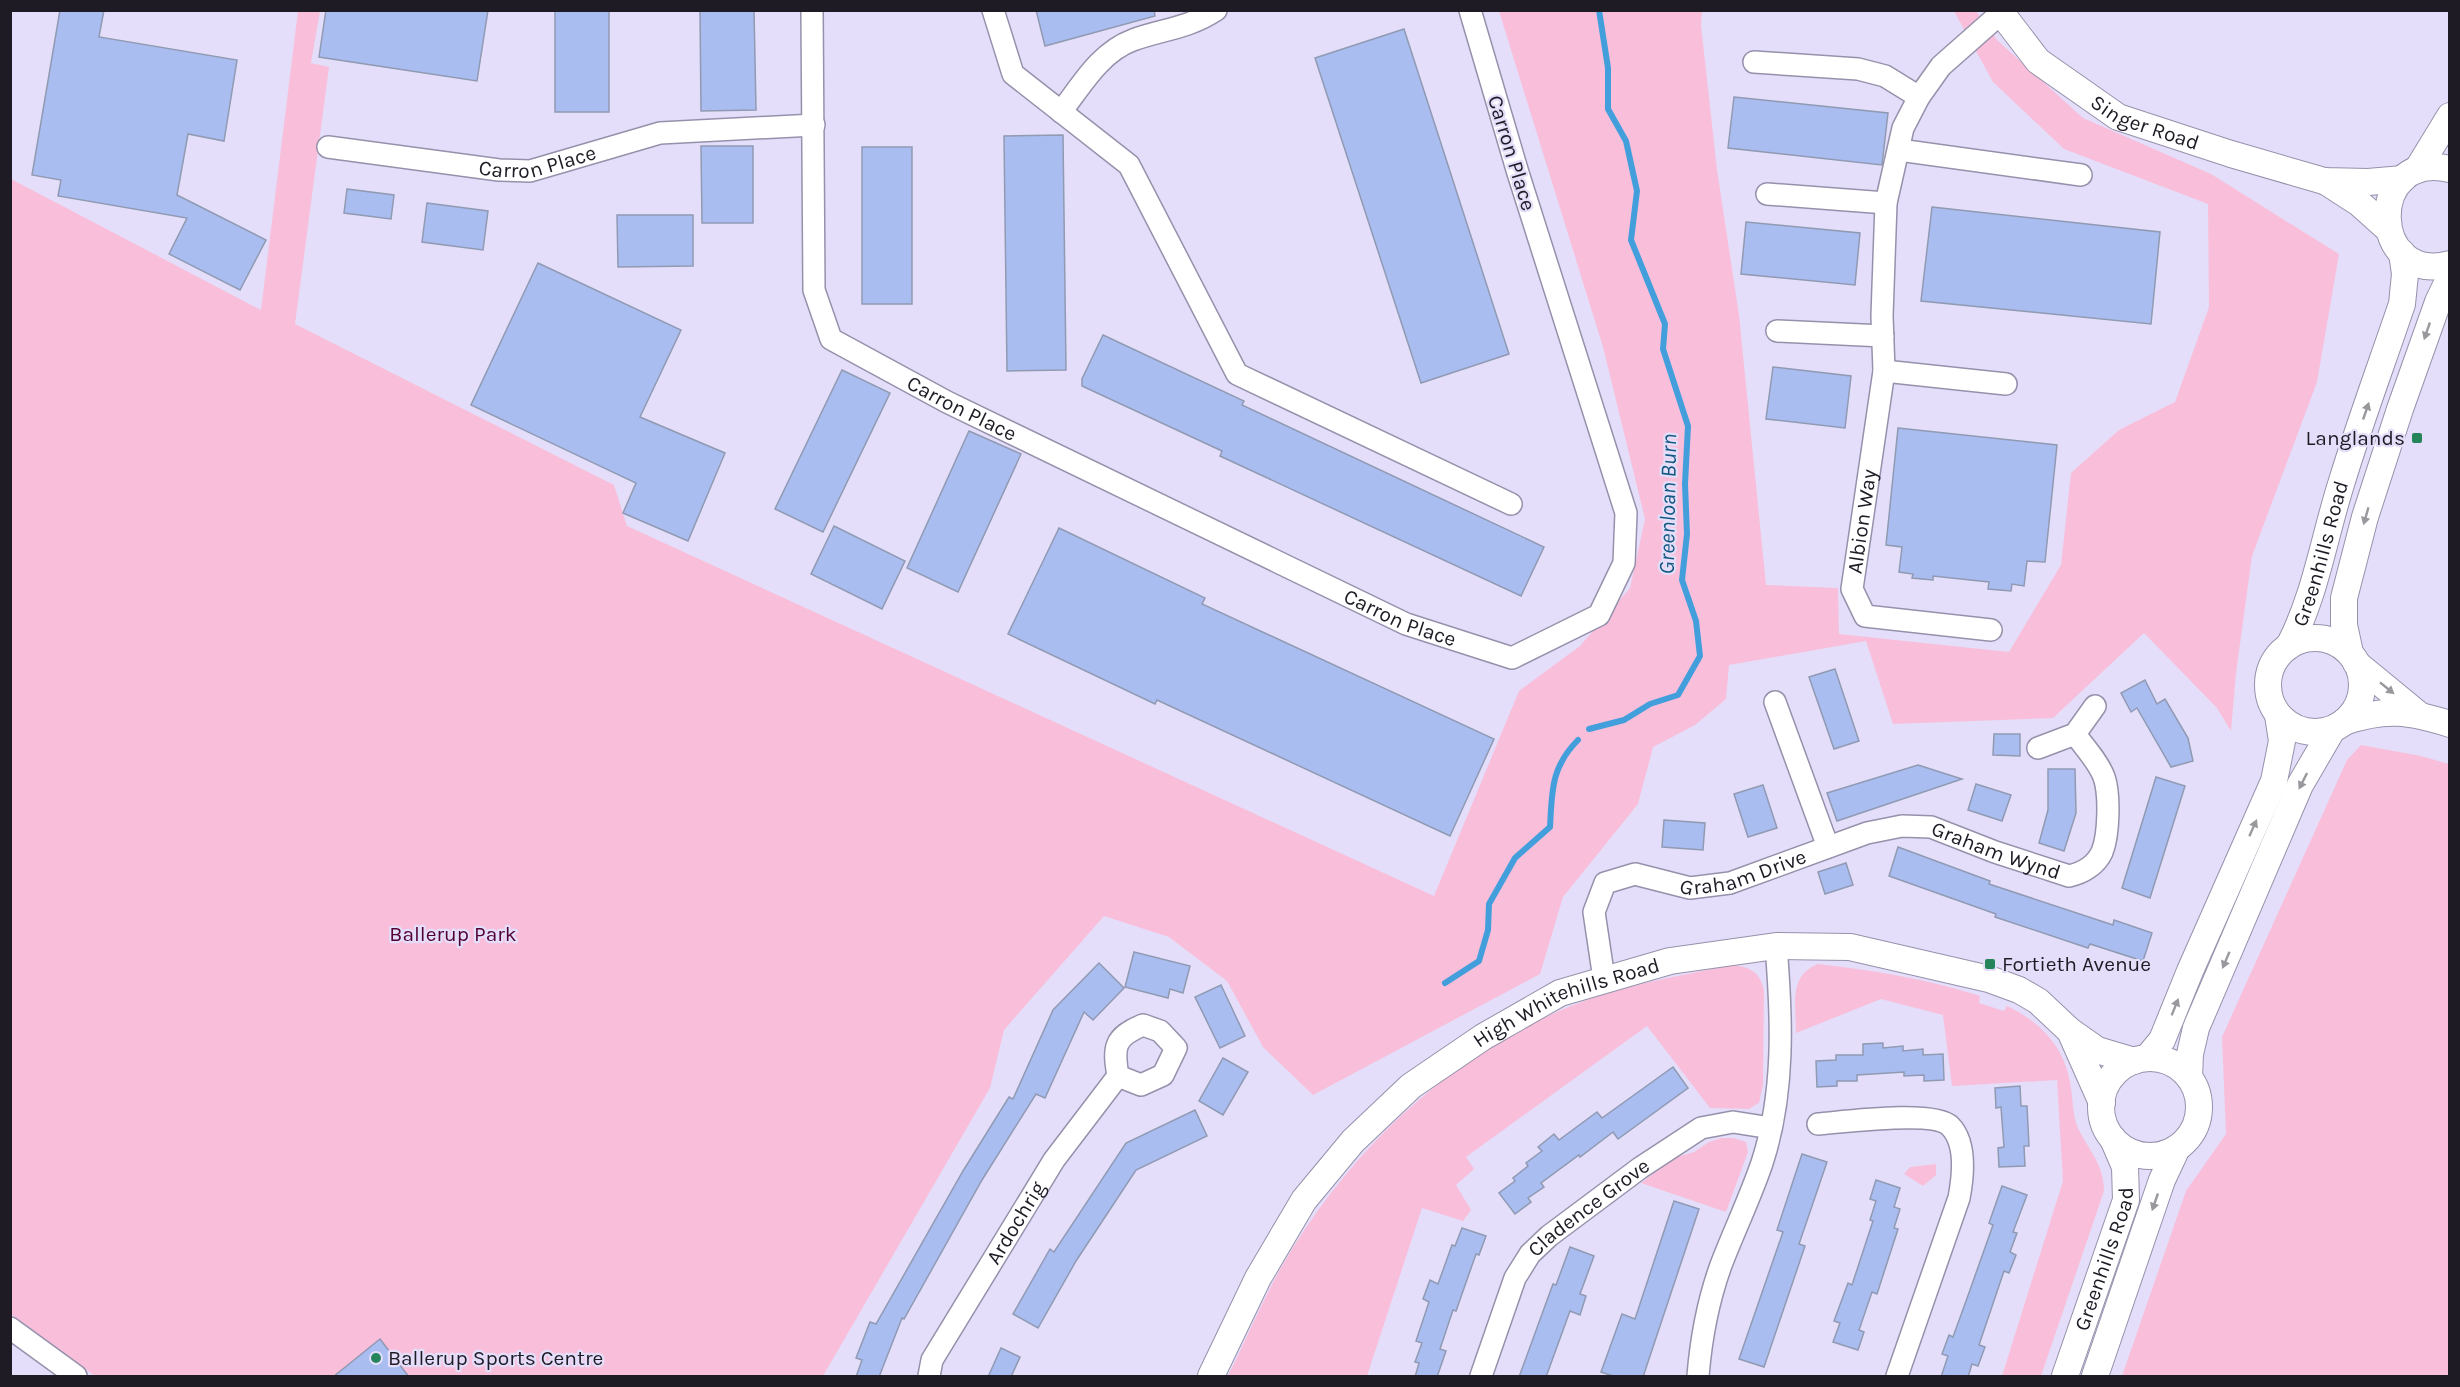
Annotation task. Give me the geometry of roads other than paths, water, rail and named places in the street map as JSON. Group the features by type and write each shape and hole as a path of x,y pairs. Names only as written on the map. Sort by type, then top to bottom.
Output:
{"street":[{"name":"Carron Place","path":"812,10 814,290 831,339 947,402 1406,624 1512,658 1599,615 1624,563 1626,513 1518,174 1470,10"},
{"path":"993,10 1013,74 1129,165 1237,374 1511,504"},
{"path":"1061,112 1098,63 1131,41 1197,22 1216,10"},
{"name":"Albion Way","path":"1991,630 1865,616 1852,589 1884,371 1886,203 1903,128 1919,97 1941,66 2000,12"},
{"name":"Singer Road","path":"2000,12 2038,61 2118,117 2231,154 2324,181 2368,182 2410,175 2432,167 2450,169"},
{"path":"1754,62 1858,69 1885,76 1919,97"},
{"path":"2387,228 2388,201 2394,189 2410,175 2450,116"},
{"name":"Carron Place","path":"328,147 499,170 530,171 660,132 814,125"},
{"path":"1899,150 2081,175"},
{"name":"Singer Road","path":"2324,181 2359,203 2387,228 2393,242 2402,253"},
{"path":"1767,194 1886,203"},
{"path":"2402,253 2428,266 2450,264"},
{"name":"Greenhills Road","path":"2289,646 2315,584 2341,482 2402,304 2405,274 2402,253"},
{"name":"Greenhills Road","path":"2353,658 2342,611 2347,587 2365,517 2400,409 2438,302 2450,277"},
{"path":"1777,331 1883,336"},
{"path":"1884,371 2006,384"},
{"path":"2418,714 2334,642 2319,638 2303,639 2289,646 2277,657 2270,671 2267,686 2270,702 2278,715 2290,726 2303,731 2317,733 2368,714 2418,714 2450,724"},
{"path":"2278,715 2282,741 2274,781 2162,1040 2140,1060 2121,1068 2111,1078 2102,1103 2104,1125 2113,1139 2124,1148 2144,1155 2164,1154 2178,1148 2193,1130 2200,1107 2197,1091 2190,1077 2190,1054 2196,1028 2300,785 2338,726 2353,713 2360,700 2361,675 2353,658"},
{"name":"Graham Drive","path":"1604,979 1594,912 1605,883 1635,874 1690,888 1730,883 1803,858 1828,846 1775,702"},
{"path":"2038,748 2075,734 2095,706"},
{"name":"Graham Wynd","path":"1828,846 1867,833 1902,826 1931,827 1995,852 2069,876 2080,873 2091,866 2102,851 2108,814 2105,780 2098,763 2075,734"},
{"path":"1698,1377 1708,1309 1720,1267 1762,1163 1771,1128 1778,1079 1781,1030 1776,946"},
{"name":"High Whitehills Road","path":"1211,1377 1258,1278 1304,1200 1353,1141 1411,1086 1483,1037 1560,993 1670,961 1776,946 1850,947 1989,979 2019,990 2038,1001 2060,1019 2070,1031 2097,1050 2140,1060"},
{"name":"High Whitehills Road","path":"2070,1031 2102,1103"},
{"path":"2140,1060 2171,1063 2190,1077"},
{"name":"Ardochrig","path":"929,1377 932,1360 1054,1160 1118,1076"},
{"path":"1818,1124 1926,1117 1950,1126 1957,1138 1963,1177 1959,1198 1897,1377"},
{"name":"Cladence Grove","path":"1481,1377 1515,1278 1530,1254 1549,1236 1682,1138 1701,1128 1733,1122 1771,1128"},
{"name":"Greenhills Road","path":"2065,1377 2126,1200 2125,1167 2113,1139"},
{"name":"Greenhills Road","path":"2095,1377 2162,1180 2178,1148"},
{"path":"10,1328 76,1377"}],"waterway":[{"name":"Greenloan Burn","path":"1589,729 1624,720 1650,704 1678,695 1700,656 1696,621 1682,580 1687,534 1685,484 1688,426 1663,349 1665,324 1631,240 1637,191 1626,141 1608,109 1608,68 1599,10"},
{"name":"Greenloan Burn","path":"1445,983 1479,961 1488,930 1489,904 1515,858 1550,827 1553,791 1558,770 1569,750 1578,740"}],"place":[{"name":"Langlands","path":"2417,438"},
{"name":"Fortieth Avenue","path":"1990,964"},
{"name":"Ballerup Sports Centre","path":"376,1358"}],"park label":[{"name":"Ballerup Park","path":"453,934"}]}
